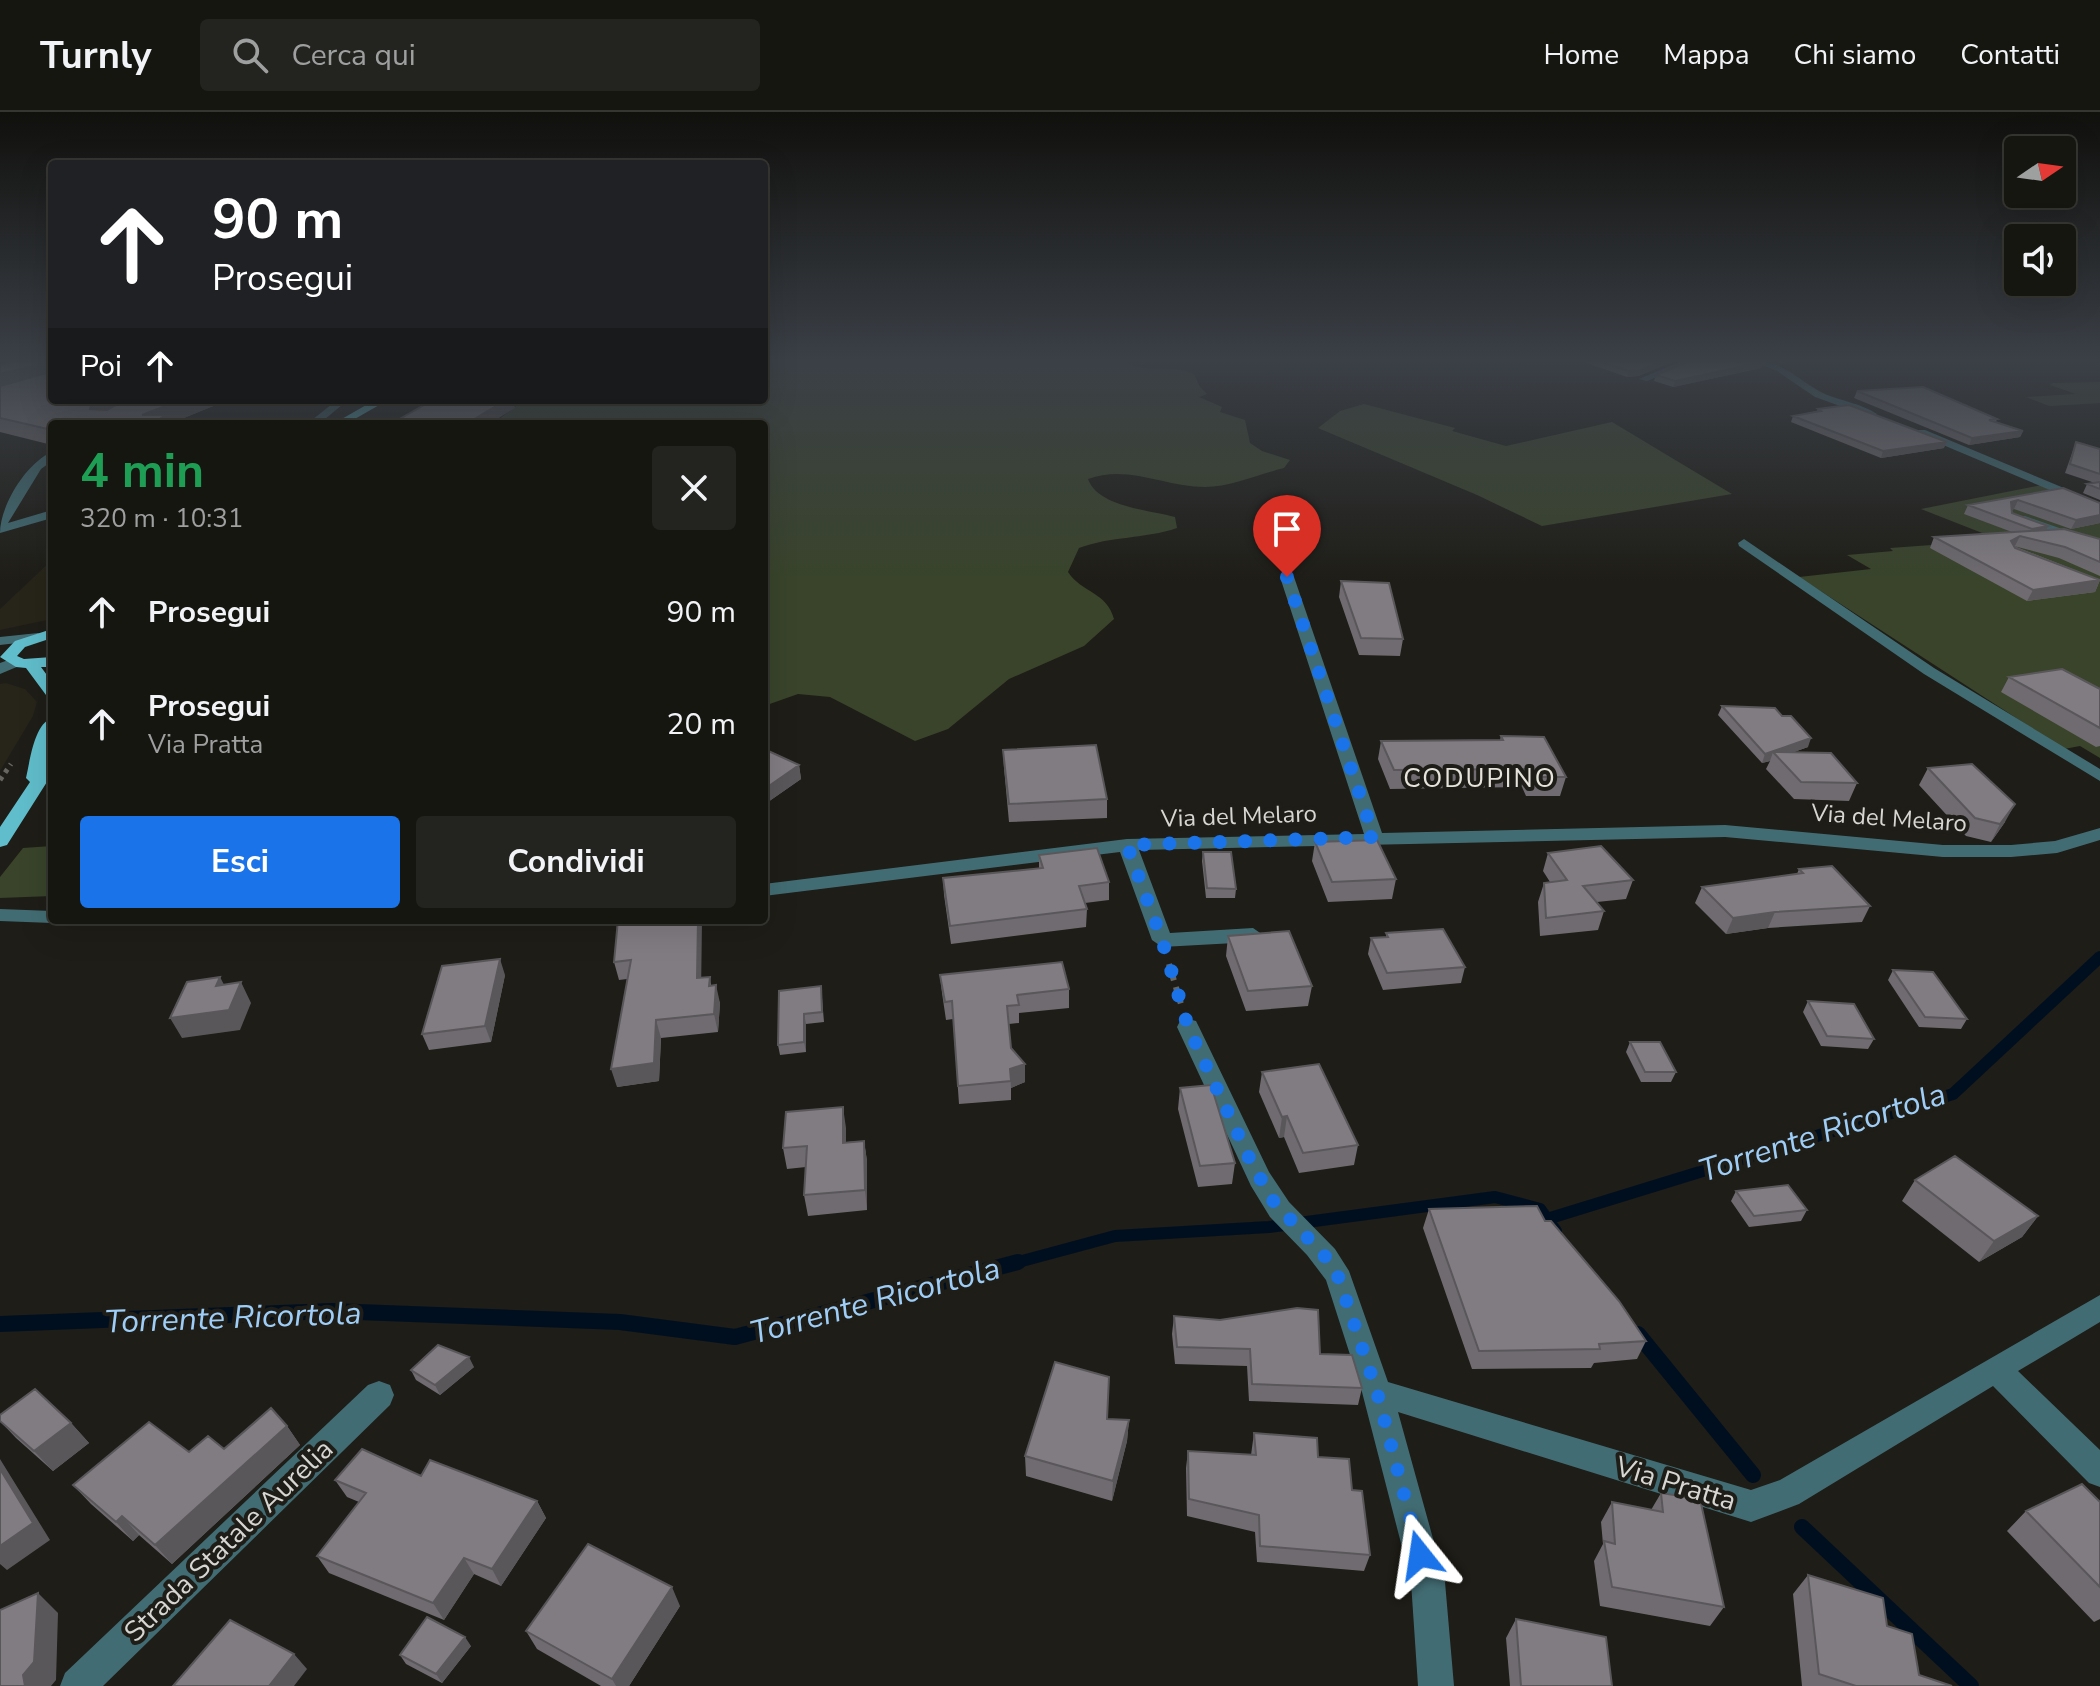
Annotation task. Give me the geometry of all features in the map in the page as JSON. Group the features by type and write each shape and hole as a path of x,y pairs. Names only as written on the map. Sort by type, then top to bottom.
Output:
{"main road":[{"path":"11,662 20,644 47,634"},
{"path":"11,662 48,662"},
{"path":"11,662 48,689"},
{"path":"32,790 41,748 48,732"},
{"path":"0,841 48,767"}],"street":[{"path":"1927,434 2100,507"},
{"path":"0,528 37,467 48,458"},
{"path":"0,528 48,515"},
{"path":"2013,516 2086,542 2100,543"},
{"path":"1744,543 1929,671 2100,776"},
{"path":"1287,577 1374,837"},
{"path":"0,641 47,634"},
{"name":"Via del Melaro","path":"768,890 1127,845 1725,831 1943,851 2011,851 2057,847 2100,834"},
{"path":"1127,845 1162,940 1267,935"},
{"path":"0,915 48,917"},
{"path":"1188,1027 1252,1164 1274,1202 1333,1265 1377,1392 1428,1582 1436,1686"},
{"name":"Via Pratta","path":"1377,1392 1751,1506 1788,1493 2100,1307"},
{"path":"1996,1369 2100,1472"},
{"name":"Strada Statale Aurelia","path":"78,1686 379,1395"}],"path":[{"path":"1162,940 1188,1027"}],"shaded area":[{"path":"48,564 48,620 0,630 0,609"},
{"path":"0,684 25,689 37,702 33,716 0,771"}],"green space":[{"path":"768,434 1248,434 1250,443 1262,451 1290,460 1284,468 1235,483 1205,487 1118,474 1088,479 1102,496 1113,501 1175,517 1177,528 1079,548 1068,572 1106,603 1114,619 1084,646 1009,679 948,729 915,741 830,697 798,694 768,705"},
{"path":"1333,434 1464,434 1506,446 1557,434 1633,434 1732,494 1542,526"},
{"path":"2042,485 2100,509 2100,758 2080,746 2064,749 1799,577 1871,569 1847,555 1893,551 1890,548 2000,540 1921,509"},
{"path":"48,846 48,896 0,898 0,877 23,848"}],"building":[{"path":"1840,434 1927,434 1947,442 1883,451"},
{"path":"1963,434 1998,434 1972,438"},
{"path":"2076,442 2100,449 2100,474 2070,464"},
{"path":"2100,482 2100,489 2087,484"},
{"path":"2063,488 2100,503 2100,515 2076,520 2018,500 2011,502 2012,513 2048,526 2032,529 1968,505"},
{"path":"2064,529 2100,539 2100,562 2065,547 2020,536 2011,541 2015,548 2100,580 2033,590 1934,537"},
{"path":"1341,581 1389,583 1403,639 1361,638"},
{"path":"2062,669 2100,689 2100,728 2009,677"},
{"path":"1722,706 1775,708 1782,716 1791,716 1811,738 1765,754"},
{"path":"1501,736 1544,737 1566,777 1531,777 1527,769 1394,770 1381,741 1503,740"},
{"path":"1096,745 1107,799 1009,804 1003,750"},
{"path":"768,751 799,765 768,787"},
{"path":"1773,752 1831,753 1857,783 1801,782"},
{"path":"1972,764 2015,804 2000,824 1975,818 1928,768"},
{"path":"1377,840 1396,879 1332,882 1315,842"},
{"path":"1601,846 1633,880 1583,886 1604,911 1546,918 1544,883 1567,880 1548,853"},
{"path":"1097,848 1109,882 1079,886 1087,909 950,926 943,878 1043,868 1039,855"},
{"path":"1203,852 1231,852 1236,889 1207,888"},
{"path":"1832,866 1870,906 1733,918 1702,887 1803,873 1799,869"},
{"path":"618,924 698,924 697,978 710,977 709,986 716,985 714,1014 656,1020 654,1063 611,1069 631,960 614,962"},
{"path":"1443,929 1465,967 1387,973 1371,938 1388,937 1386,933"},
{"path":"1289,931 1312,986 1248,991 1228,936"},
{"path":"500,959 485,1026 422,1034 442,966"},
{"path":"1062,962 1069,989 1017,995 1019,1005 1007,1006 1011,1048 1025,1064 1010,1069 1011,1081 958,1086 952,1001 945,1002 940,975"},
{"path":"1893,970 1933,972 1967,1019 1925,1017"},
{"path":"220,977 216,986 241,982 229,1010 170,1018 187,982"},
{"path":"821,986 822,1012 804,1014 804,1042 778,1045 779,991"},
{"path":"1808,1001 1854,1004 1874,1039 1827,1036"},
{"path":"1630,1042 1660,1042 1676,1072 1645,1072"},
{"path":"1319,1064 1358,1145 1303,1153 1287,1116 1282,1117 1262,1072"},
{"path":"1211,1085 1235,1163 1200,1166 1180,1088"},
{"path":"843,1107 843,1143 864,1141 865,1190 804,1195 807,1146 783,1148 786,1112"},
{"path":"1955,1156 2038,1216 1994,1241 1915,1180"},
{"path":"1788,1185 1807,1210 1754,1216 1736,1191"},
{"path":"1537,1206 1545,1221 1551,1221 1619,1301 1646,1341 1599,1344 1600,1349 1479,1351 1429,1209"},
{"path":"1297,1308 1318,1310 1320,1354 1352,1355 1362,1388 1252,1384 1250,1349 1177,1347 1174,1316 1220,1320"},
{"path":"438,1345 469,1357 435,1385 411,1370"},
{"path":"1055,1362 1109,1377 1107,1419 1129,1420 1113,1481 1025,1456"},
{"path":"35,1389 71,1423 34,1451 0,1421 0,1415"},
{"path":"271,1408 287,1426 155,1545 122,1516 116,1522 73,1485 149,1422 189,1452 208,1436 224,1449"},
{"path":"1254,1433 1317,1438 1318,1457 1349,1459 1352,1490 1362,1491 1370,1555 1260,1546 1259,1515 1189,1499 1188,1451 1256,1455"},
{"path":"362,1449 421,1476 430,1460 537,1501 492,1569 464,1558 433,1603 317,1556 366,1493 335,1480"},
{"path":"0,1469 33,1523 0,1546"},
{"path":"2082,1484 2100,1502 2100,1587 2026,1511"},
{"path":"1661,1493 1700,1499 1724,1607 1612,1587 1604,1541 1615,1544 1612,1502 1663,1512"},
{"path":"588,1544 672,1587 612,1679 526,1631"},
{"path":"1808,1575 1883,1598 1887,1626 1912,1634 1919,1675 1952,1686 1856,1686 1819,1674"},
{"path":"38,1593 34,1662 23,1675 25,1686 0,1686 0,1610"},
{"path":"427,1617 465,1637 436,1674 400,1655"},
{"path":"1516,1619 1606,1637 1612,1686 1521,1686"},
{"path":"230,1620 294,1654 269,1686 173,1686"}],"waterway":[{"name":"Torrente Ricortola","path":"1547,1219 1953,1094 2100,957"},
{"name":"Torrente Ricortola","path":"1011,1264 1115,1236 1269,1227 1495,1197 1540,1209 1547,1219"},
{"name":"Torrente Ricortola","path":"1547,1219 1556,1231"},
{"name":"Torrente Ricortola","path":"0,1324 332,1311 620,1322 735,1337 1018,1262"},
{"name":"Torrente Ricortola","path":"1638,1334 1753,1475"},
{"path":"1802,1527 1971,1686"}],"district":[{"name":"CODUPINO","path":"1480,778"}],"route":[{"path":"1287,577 1374,837 1127,845 1162,940 1188,1027 1252,1164 1274,1202 1333,1265 1339,1279 1377,1392 1420,1555"}]}
